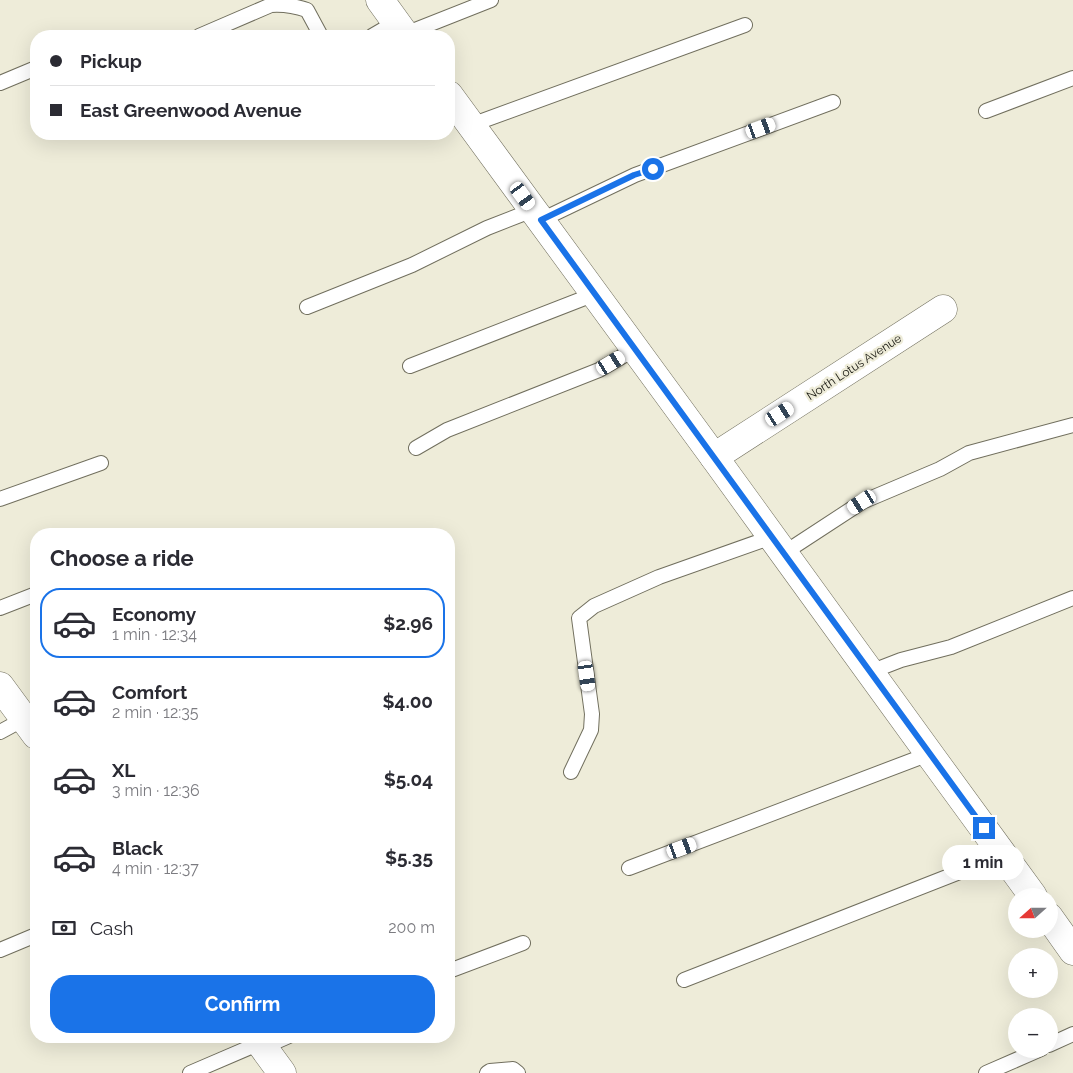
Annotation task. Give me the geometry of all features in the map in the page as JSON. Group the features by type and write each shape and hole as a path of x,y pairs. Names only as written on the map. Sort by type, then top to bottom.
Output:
{"street":[{"path":"380,0 401,30"},
{"path":"455,102 1027,888"},
{"name":"North Lotus Avenue","path":"714,457 943,309"},
{"path":"0,686 30,727"},
{"path":"260,1043 282,1073"}],"lane":[{"path":"405,30 491,0"},
{"path":"213,30 271,5 281,4 295,6 310,5 319,30"},
{"path":"471,125 745,24"},
{"path":"0,83 30,70"},
{"path":"986,111 1073,78"},
{"path":"307,307 412,265 486,228 537,215 634,175 833,102"},
{"path":"410,366 595,294"},
{"path":"416,448 447,430 599,370 635,349"},
{"path":"571,772 591,730 592,714 579,618 594,606 659,577 778,545 862,502 940,469 969,453 1073,425"},
{"path":"0,499 101,463"},
{"path":"0,608 30,596"},
{"path":"870,672 901,660 951,647 1073,598"},
{"path":"0,732 30,727"},
{"path":"629,868 929,754"},
{"path":"684,980 1003,855"},
{"path":"0,950 30,938"},
{"path":"455,969 523,943"},
{"path":"1058,1041 1073,1034"},
{"path":"190,1073 257,1043"},
{"path":"986,1073 1020,1058"},
{"path":"487,1073 513,1069 518,1073"}],"route":[{"path":"653,169 634,175 541,220 984,828"}]}
